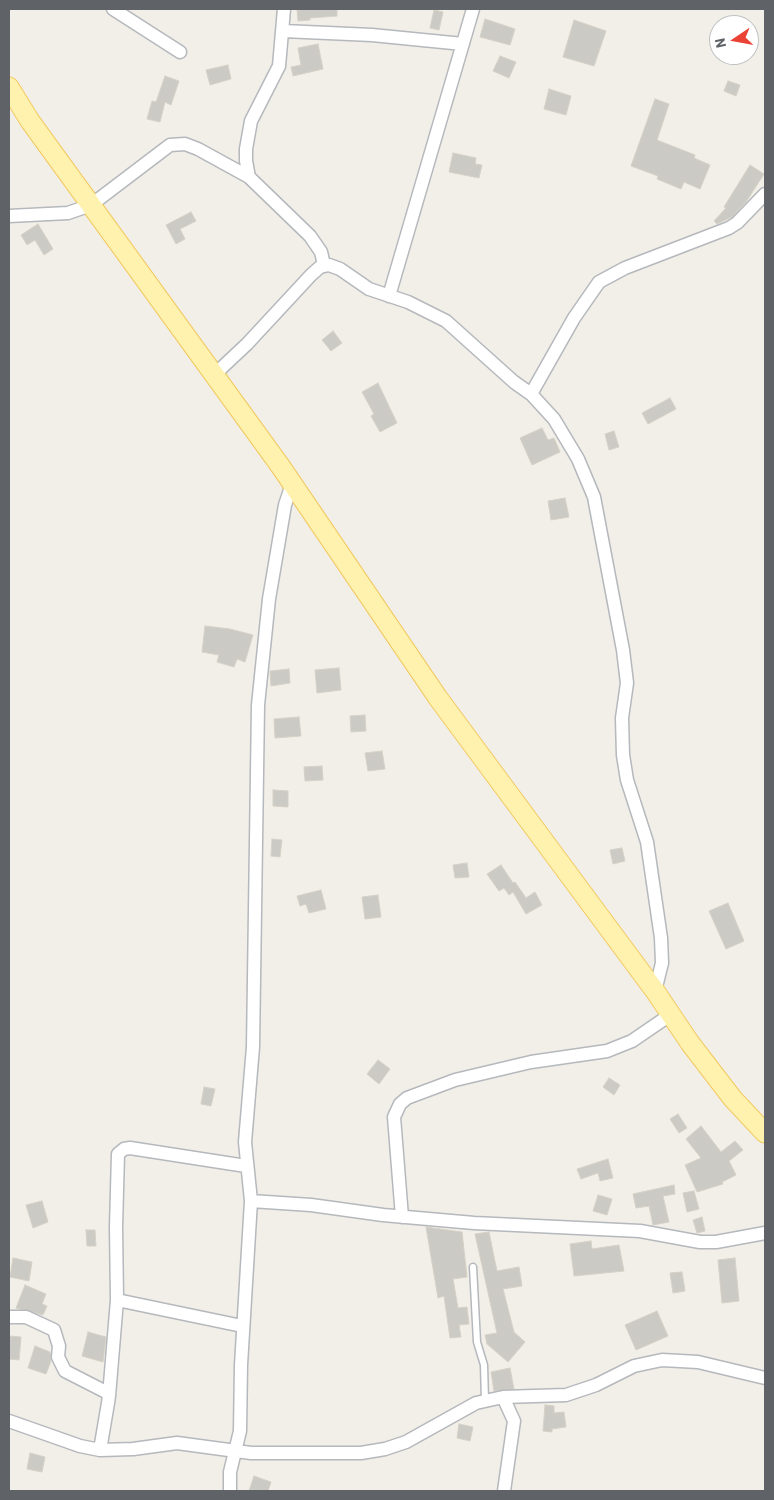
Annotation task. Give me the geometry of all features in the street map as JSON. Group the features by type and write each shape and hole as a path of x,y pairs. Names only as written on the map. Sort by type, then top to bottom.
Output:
{"main road":[{"path":"9,87 30,121 292,484 438,698 733,1099 765,1133"}],"street":[{"path":"112,9 180,52"},
{"path":"249,177 246,155 248,133 279,66 284,9"},
{"path":"389,296 473,9"},
{"path":"283,31 372,35 463,44"},
{"path":"9,216 68,213 91,206 170,145 185,144 198,149 249,177 310,236 321,252 324,265"},
{"path":"531,394 574,318 599,282 625,268 729,228 738,223 765,194"},
{"path":"324,265 340,269 369,289 426,310 446,321 514,382 531,394 554,419 584,472 594,497 626,670 627,683 622,718 623,754 627,780 647,842 661,938 662,963 655,991"},
{"path":"214,374 247,344 311,275 324,265"},
{"path":"230,1491 234,1451 240,1431 242,1326 247,1287 250,1201 246,1166 245,1123 253,1047 260,682 268,599 283,514 292,484"},
{"path":"402,1216 394,1118 400,1104 407,1098 455,1080 531,1062 607,1051 632,1041 670,1015"},
{"path":"100,1450 109,1396 117,1300 116,1166 120,1151 130,1148 246,1166"},
{"path":"250,1201 311,1205 491,1224 640,1231 700,1242 716,1242 765,1233"},
{"path":"117,1300 242,1326"},
{"path":"9,1317 26,1317 54,1330 59,1346 60,1366 64,1371 76,1378 100,1387 109,1396"},
{"path":"9,1421 80,1446 100,1450 133,1449 177,1443 234,1451 340,1454 385,1449 406,1442 452,1415 485,1401 503,1397 566,1394 596,1385 634,1366 662,1360 698,1362 765,1378"},
{"path":"503,1397 514,1421 504,1491"}],"lane":[{"path":"473,1267 477,1342 484,1365 485,1401"}],"building":[{"path":"297,9 337,9 337,16 298,21"},
{"path":"434,10 443,12 439,30 430,28"},
{"path":"485,19 515,29 510,45 480,37"},
{"path":"574,20 606,31 594,66 563,57"},
{"path":"318,44 323,69 293,76 291,67 301,65 298,48"},
{"path":"500,56 516,62 509,78 493,71"},
{"path":"228,65 231,79 210,85 206,70"},
{"path":"165,76 179,81 171,105 165,102 160,122 147,119 152,101 156,102"},
{"path":"728,81 740,85 736,96 724,91"},
{"path":"549,89 571,96 566,115 544,109"},
{"path":"655,99 669,104 657,140 695,155 694,158 710,165 700,189 684,182 681,189 657,179 658,176 631,166"},
{"path":"453,153 476,158 475,164 482,165 479,178 449,172"},
{"path":"750,165 764,174 746,202 732,217 717,224 714,221 726,208 724,207"},
{"path":"191,212 196,221 180,229 185,239 176,244 166,225"},
{"path":"38,224 53,249 44,255 35,240 27,245 21,235"},
{"path":"333,331 342,343 331,351 322,340"},
{"path":"378,383 397,423 380,432 371,416 374,414 362,392"},
{"path":"670,398 676,409 648,424 642,413"},
{"path":"542,428 548,440 554,438 560,452 532,465 520,438"},
{"path":"614,431 619,447 609,450 605,434"},
{"path":"565,498 569,517 551,520 548,501"},
{"path":"205,626 230,629 253,635 245,662 237,659 234,667 217,662 219,655 202,652"},
{"path":"339,668 341,690 317,693 315,670"},
{"path":"289,669 290,683 271,686 270,671"},
{"path":"365,715 366,731 351,732 350,716"},
{"path":"299,717 301,736 275,738 274,719"},
{"path":"382,751 385,769 368,771 365,753"},
{"path":"322,766 323,780 305,781 304,767"},
{"path":"273,790 288,791 288,807 273,806"},
{"path":"272,839 282,840 280,857 271,856"},
{"path":"622,848 625,861 613,864 610,850"},
{"path":"467,863 469,877 455,878 453,865"},
{"path":"501,865 526,898 535,892 542,905 526,914 513,892 509,895 504,888 499,891 487,874"},
{"path":"321,890 326,909 309,913 306,904 300,906 297,896"},
{"path":"378,895 381,917 365,919 362,897"},
{"path":"728,903 744,941 726,949 709,911"},
{"path":"378,1060 390,1069 379,1084 367,1074"},
{"path":"609,1078 620,1085 614,1095 603,1087"},
{"path":"204,1087 215,1089 211,1106 201,1104"},
{"path":"678,1114 687,1128 679,1133 670,1119"},
{"path":"701,1126 721,1152 735,1141 743,1150 729,1161 736,1175 722,1182 723,1184 697,1192 685,1165 701,1158 686,1139"},
{"path":"608,1159 613,1178 600,1181 598,1173 581,1179 577,1169"},
{"path":"674,1185 675,1194 663,1196 669,1222 653,1225 649,1206 636,1208 633,1194"},
{"path":"694,1191 699,1209 687,1212 683,1193"},
{"path":"598,1195 612,1199 607,1215 593,1211"},
{"path":"42,1201 48,1222 33,1228 26,1205"},
{"path":"702,1217 705,1231 697,1233 693,1220"},
{"path":"426,1227 462,1232 467,1277 453,1279 458,1308 467,1307 469,1324 459,1325 461,1337 450,1338 444,1296 438,1298"},
{"path":"86,1230 95,1230 96,1246 87,1246"},
{"path":"489,1232 497,1271 519,1267 522,1286 503,1289 514,1332 525,1342 508,1362 487,1344 485,1335 497,1333 475,1234"},
{"path":"591,1241 592,1249 619,1245 624,1271 574,1276 570,1244"},
{"path":"13,1258 32,1262 29,1281 10,1277"},
{"path":"735,1258 739,1301 722,1303 718,1260"},
{"path":"682,1272 685,1291 673,1293 670,1273"},
{"path":"25,1285 46,1294 42,1304 47,1306 43,1315 16,1308"},
{"path":"657,1311 668,1336 636,1350 625,1325"},
{"path":"88,1332 106,1337 103,1362 82,1356"},
{"path":"9,1336 21,1337 19,1360 9,1359"},
{"path":"35,1346 50,1352 51,1361 46,1374 28,1368"},
{"path":"510,1368 514,1389 494,1391 491,1372"},
{"path":"545,1405 554,1406 554,1413 564,1412 566,1427 552,1429 552,1432 543,1431"},
{"path":"459,1424 473,1427 470,1441 457,1438"},
{"path":"30,1453 45,1457 42,1472 27,1469"},
{"path":"254,1476 271,1482 268,1491 249,1491"}]}
